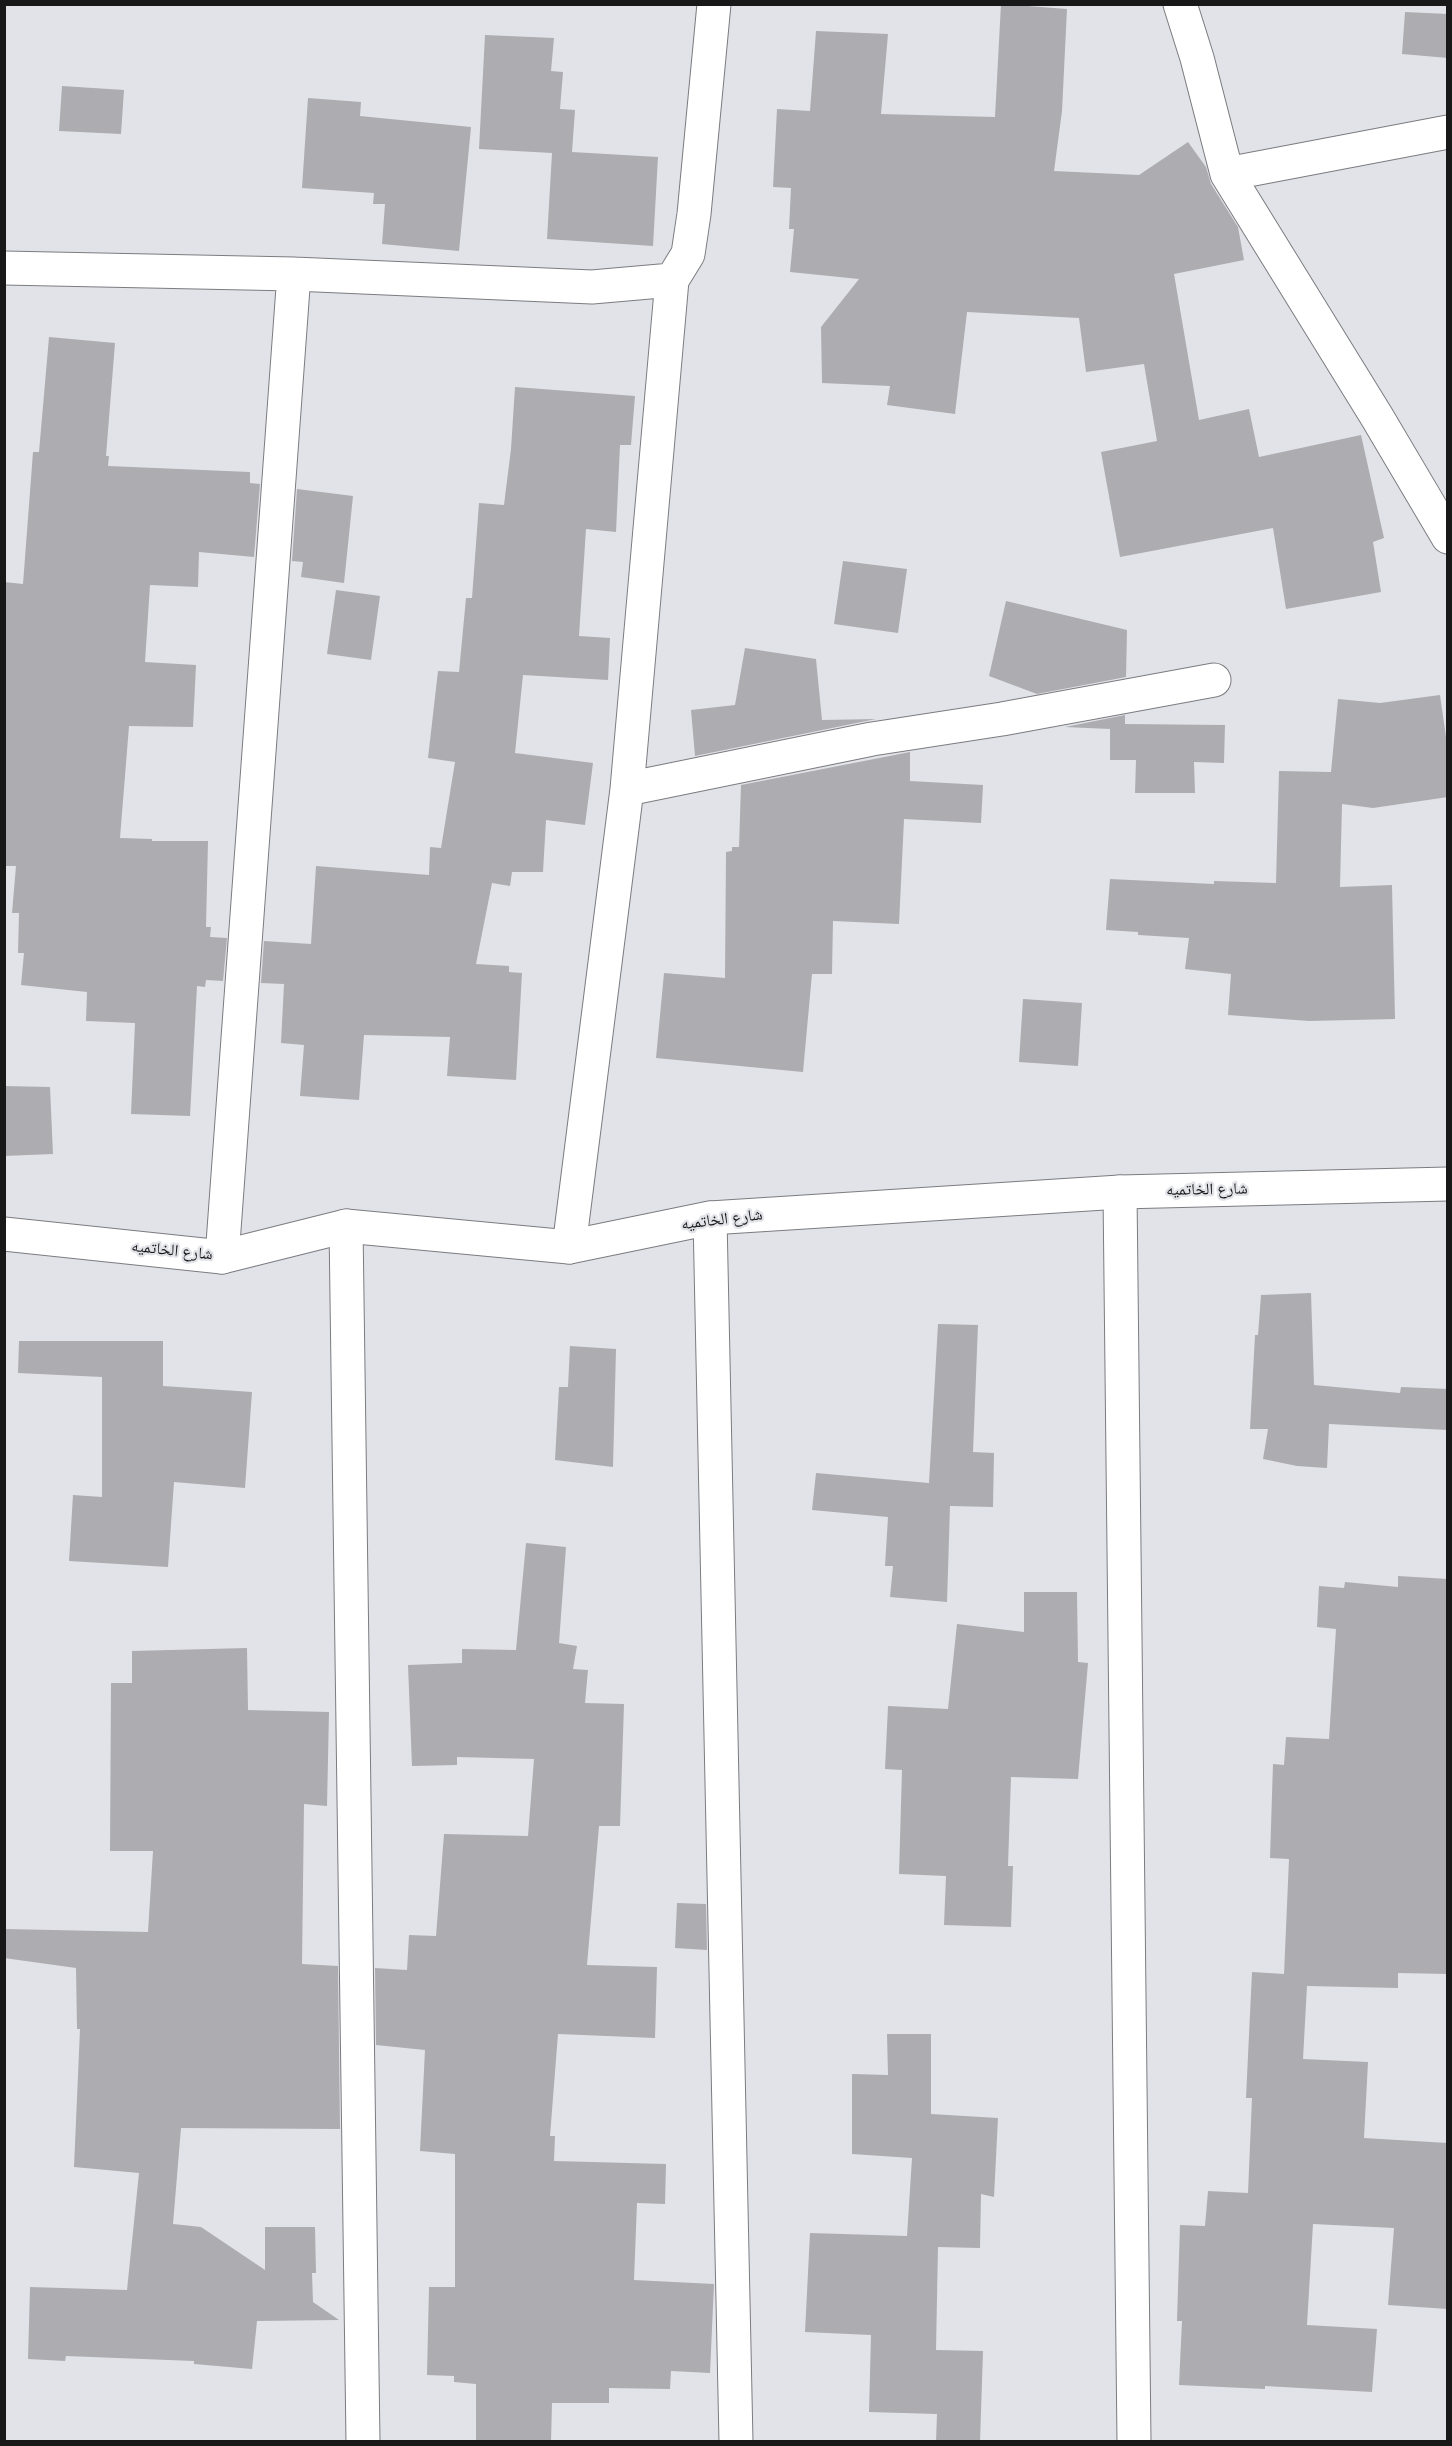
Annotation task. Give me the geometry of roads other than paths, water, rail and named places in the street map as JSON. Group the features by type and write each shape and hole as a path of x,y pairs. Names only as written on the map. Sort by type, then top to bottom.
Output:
{"street":[{"path":"569,1247 627,789 672,280 688,254 714,4"},
{"path":"1180,4 1197,58 1227,174 1448,537"},
{"path":"1227,174 1448,132"},
{"path":"4,268 294,274 591,287 672,280"},
{"path":"222,1257 294,274"},
{"path":"627,789 872,739 1002,719 1214,680"},
{"name":"شارع الخاتميه","path":"4,1234 222,1257 346,1226 569,1247 710,1218 1120,1192 1448,1184"},
{"path":"1120,1192 1134,2442"},
{"path":"710,1218 735,2442"},
{"path":"346,1226 363,2442"}]}
